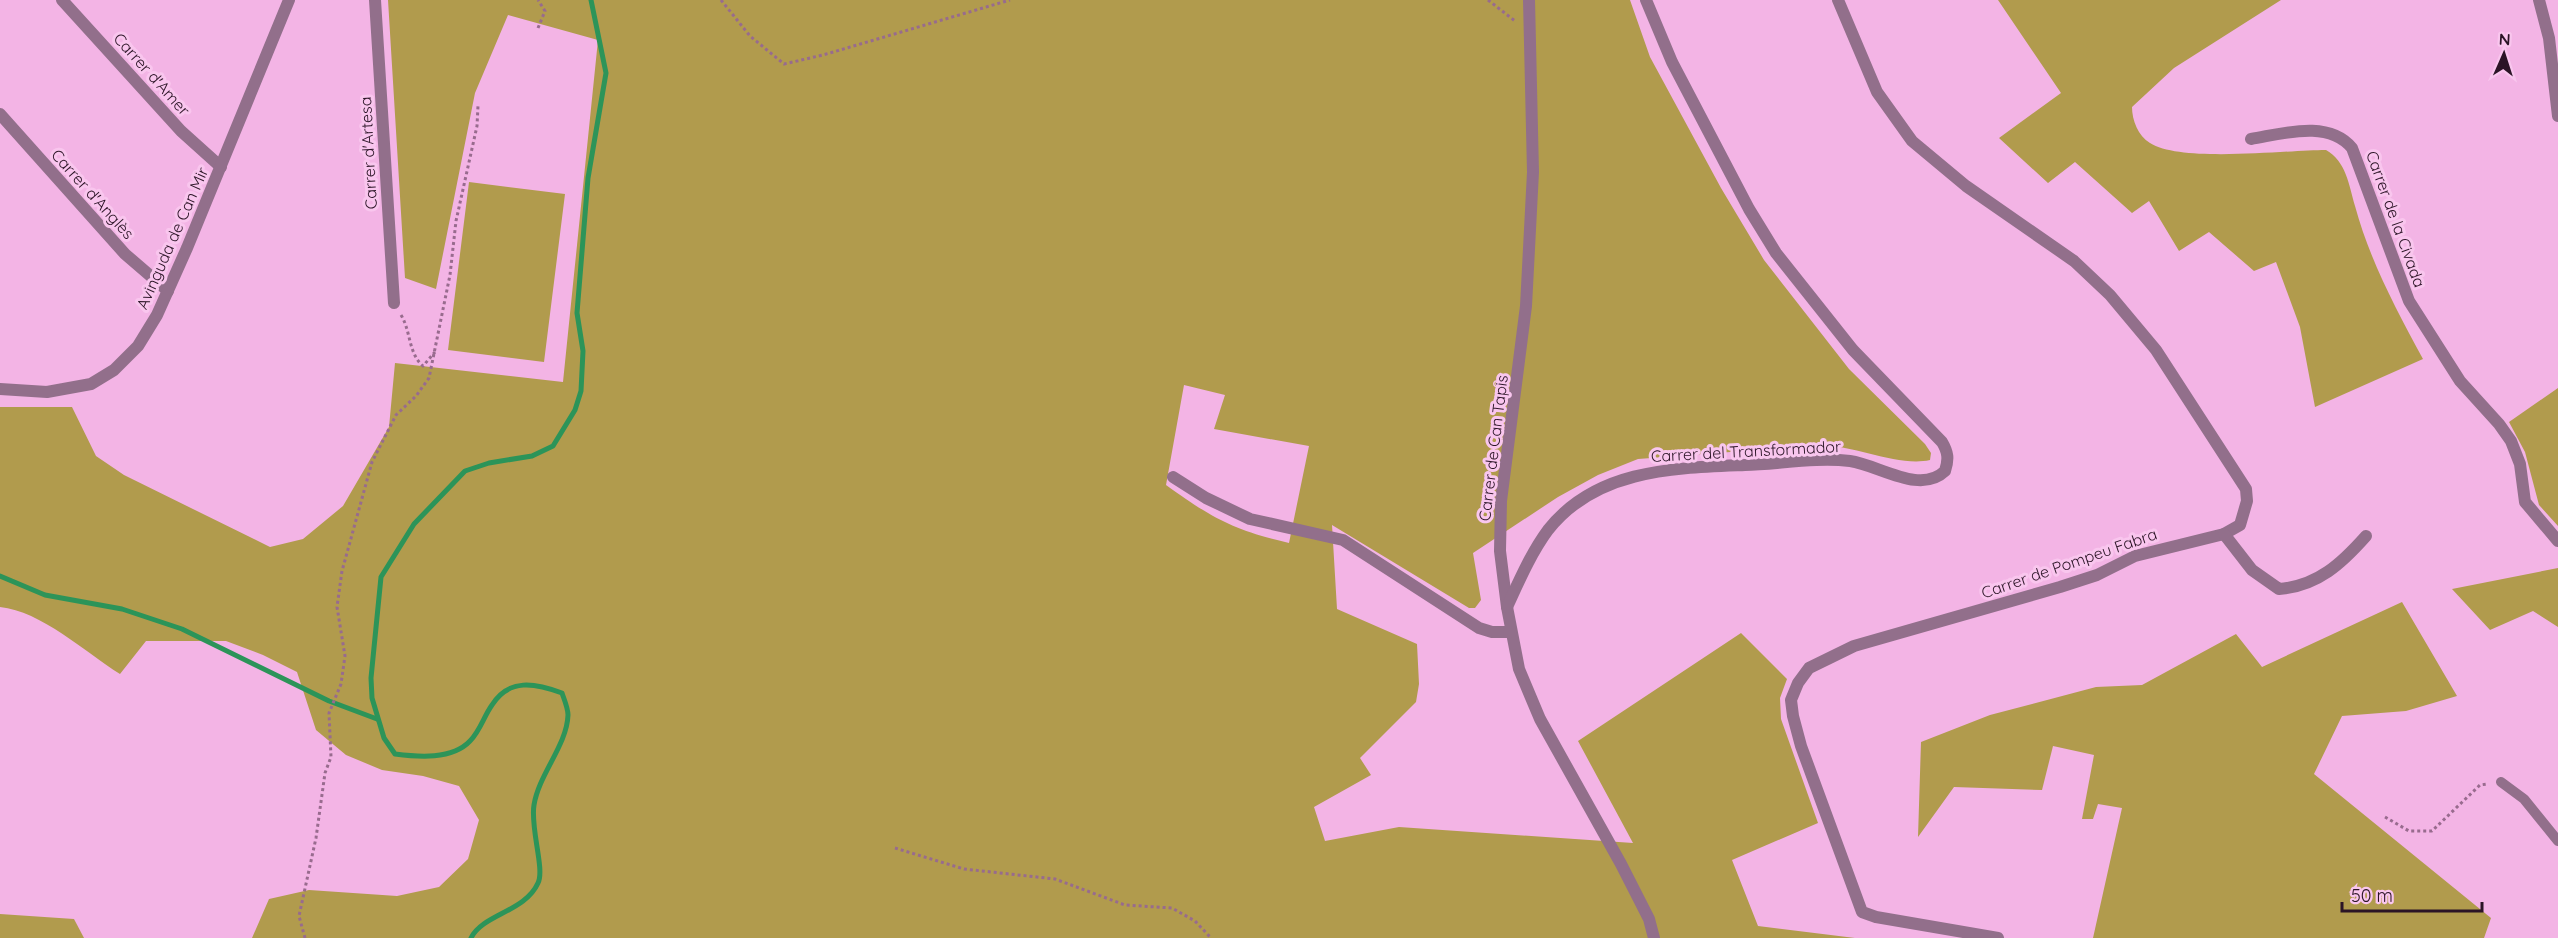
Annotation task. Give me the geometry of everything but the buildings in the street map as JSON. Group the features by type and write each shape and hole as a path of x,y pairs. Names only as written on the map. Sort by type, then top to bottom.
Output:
{"street":[{"name":"Carrer d'Amer","path":"62,0 182,131 221,167"},
{"name":"Avinguda de Can Mir","path":"0,389 47,392 73,388 104,378 138,346 168,291 289,0"},
{"name":"Carrer d'Artesa","path":"375,0 394,303"},
{"name":"Carrer de Can Tapis","path":"1529,0 1533,172 1526,306 1501,501 1500,551 1510,632 1519,669 1540,719 1621,864 1649,919 1654,938"},
{"name":"Carrer del Transformador","path":"1507,607 1547,532 1561,517 1599,487 1621,479 1680,469 1833,460 1872,466 1906,477 1931,480 1945,471 1948,462 1948,451 1942,442 1853,350 1776,253 1749,209 1671,62 1646,0"},
{"path":"1838,0 1877,92 1912,141 1966,186 2074,261 2110,295 2156,350 2246,489 2247,501 2240,525 2224,534 2252,570 2279,589 2300,585 2330,572 2366,536"},
{"path":"2539,0 2556,80 2558,116"},
{"name":"Carrer d'Anglès","path":"0,114 125,254 168,291"},
{"name":"Carrer de la Civada","path":"2251,139 2314,131 2334,135 2352,148 2409,301 2460,381 2499,424 2511,441 2520,464 2525,502 2558,541"},
{"path":"1173,477 1206,498 1250,519 1343,540 1479,628 1492,632 1510,632"},
{"name":"Carrer de Pompeu Fabra","path":"1998,938 1876,917 1862,912 1801,746 1791,700 1798,683 1809,668 1854,646 2060,587 2097,575 2135,556 2224,534"}],"lane":[{"path":"2501,782 2524,799 2558,841"}],"path":[{"path":"538,0 545,11 538,28"},
{"path":"721,0 750,36 784,64 823,55 1010,0"},
{"path":"1488,0 1531,33"},
{"path":"306,938 299,916 316,838 325,773 331,757 329,713 341,684 345,656 337,607 342,571 372,462 396,415 417,396 429,378 453,258 456,220 477,126 478,106"},
{"path":"394,303 406,324 418,361 423,366 436,351"},
{"path":"2385,817 2409,831 2432,831 2480,784 2501,782"},
{"path":"895,848 964,869 1055,879 1125,905 1172,908 1195,921 1211,938"}],"shaded area":[{"path":"388,0 1630,0 1650,57 1721,188 1764,260 1849,369 1925,444 1931,453 1930,460 1905,461 1822,445 1638,459 1598,475 1558,497 1473,553 1481,600 1475,608 1469,608 1332,525 1337,609 1417,644 1419,684 1416,702 1360,758 1371,775 1314,807 1325,841 1399,827 1633,843 1578,741 1741,633 1787,679 1780,698 1781,719 1818,823 1732,860 1758,926 1855,938 252,938 269,899 309,890 397,896 439,887 468,859 479,820 459,786 423,776 382,770 346,755 316,730 297,672 263,655 226,641 146,641 120,674 47,624 15,610 0,607 0,407 72,407 96,456 124,475 270,547 303,539 343,506 389,427 395,363 563,382 598,40 508,15 475,93 436,289 405,278","holes":["1184,385 1225,395 1214,429 1309,446 1289,543 1224,522 1166,485"]},
{"path":"1998,0 2281,0 2174,68 2132,107 2136,127 2150,143 2185,153 2235,154 2326,150 2333,155 2346,174 2361,226 2376,265 2423,359 2315,407 2300,327 2276,262 2254,271 2209,232 2179,251 2149,201 2132,213 2075,162 2048,183 1999,138 2061,93"},
{"path":"469,182 565,194 544,362 448,350"},
{"path":"2558,388 2558,526 2539,505 2525,452 2509,422"},
{"path":"2558,568 2558,627 2533,611 2490,630 2452,589"},
{"path":"2402,602 2457,696 2406,711 2342,716 2314,774 2491,918 2484,938 2093,938 2122,808 2098,804 2093,819 2082,819 2094,755 2053,746 2042,790 1954,787 1918,837 1921,742 1990,715 2096,687 2142,685 2236,634 2262,667"},
{"path":"0,914 74,919 84,938 0,938"}],"waterway":[{"path":"471,938 485,923 524,900 538,883 540,868 534,825 534,805 541,782 563,737 568,715 567,707 562,693 532,685 514,687 499,696 473,737 463,747 434,756 395,754 384,738 372,698 371,678 381,577 414,524 465,471 489,463 532,456 553,446 575,410 581,391 583,351 577,313 588,178 606,73 591,0"},
{"path":"0,576 45,595 122,609 182,629 329,701 377,719"}]}
